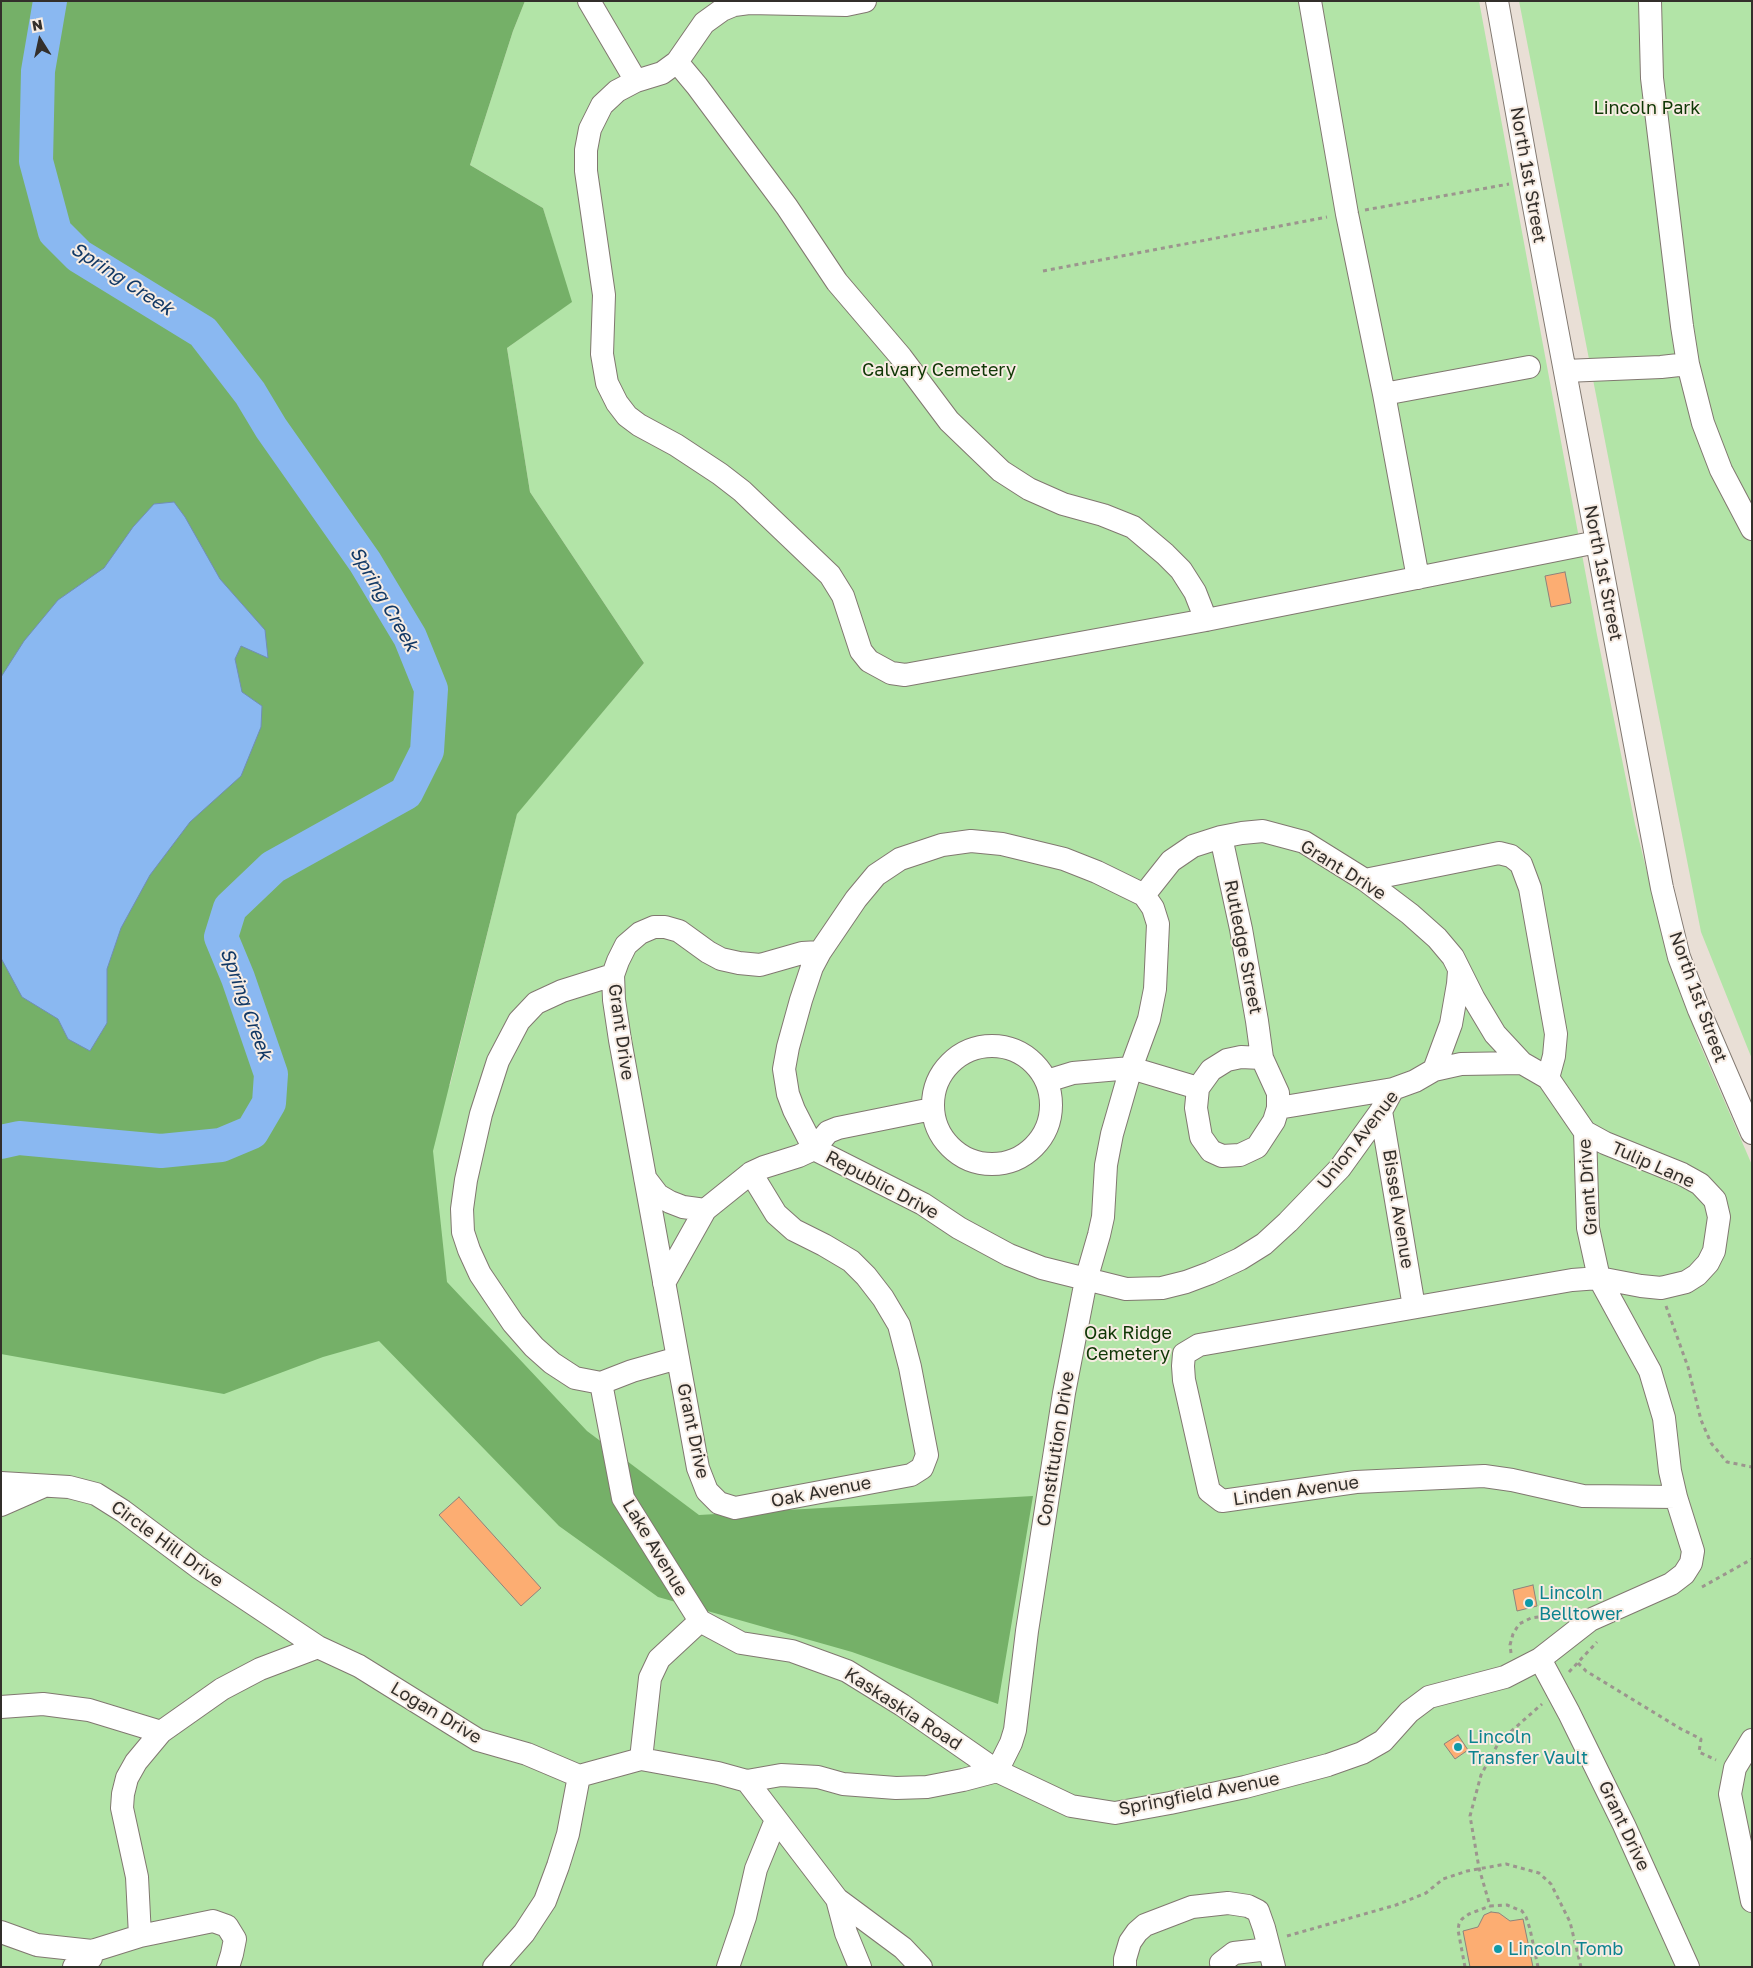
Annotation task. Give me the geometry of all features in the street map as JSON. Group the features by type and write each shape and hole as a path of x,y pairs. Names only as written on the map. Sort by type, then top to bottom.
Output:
{"street":[{"path":"589,1 636,81"},
{"path":"865,1 846,5 771,2 734,5 722,10 704,23 677,62 662,73 636,81 617,91 602,105 590,129 586,150 586,171 604,295 602,354 607,383 617,403 627,416 720,474 742,492 830,575 843,596 861,651 869,661 891,673 905,675 1206,620 1597,542"},
{"path":"1310,1 1347,214 1384,394 1418,578"},
{"name":"North 1st Street","path":"1497,1 1662,888 1679,957 1698,1010 1752,1133"},
{"path":"1650,1 1652,78 1679,307 1688,364 1703,423 1721,470 1752,530"},
{"path":"677,62 697,86 787,208 837,282 901,356 949,421 1002,470 1029,489 1064,504 1103,515 1133,527 1181,570 1195,592 1206,620"},
{"path":"1565,371 1688,364"},
{"path":"1384,394 1529,367"},
{"name":"Grant Drive","path":"1144,896 1171,862 1193,846 1221,837 1263,831 1304,842 1365,880 1410,914 1437,938 1453,957 1495,1034 1522,1063 1548,1078 1586,1132 1588,1228 1599,1278 1650,1371 1664,1418 1670,1471 1676,1497 1694,1550 1691,1563 1684,1574 1671,1584 1590,1620 1540,1659 1624,1825 1688,1967"},
{"name":"Rutledge Street","path":"1221,837 1241,929 1262,1058"},
{"path":"820,952 856,899 876,875 900,859 942,844 971,841 986,842 1042,853 1064,859 1097,872 1144,896"},
{"path":"1365,880 1499,853 1511,856 1521,864 1530,888 1556,1034 1554,1056 1548,1078"},
{"name":"Constitution Drive","path":"997,1771 1011,1743 1017,1721 1027,1631 1064,1393 1086,1280 1100,1235 1106,1165 1112,1134 1131,1068 1149,1019 1155,989 1158,924 1153,908 1144,896"},
{"name":"Grant Drive","path":"719,1503 707,1491 698,1468 614,1000 613,974 626,945 640,933 654,927 666,927 678,931 721,959 739,963 760,964 802,953 820,952"},
{"name":"Republic Drive","path":"820,952 812,967 801,1000 784,1069 788,1094 814,1149 923,1204 959,1228 1009,1255 1042,1268 1086,1280"},
{"path":"1434,1070 1451,1024 1459,971"},
{"path":"613,974 562,991 536,1003 519,1021 498,1061 481,1114 466,1180 462,1209 464,1232 472,1258 480,1274 513,1324 552,1363 575,1378 601,1384 632,1371 678,1358"},
{"path":"994,1045 1014,1050 1035,1063 1047,1082 1051,1100 1051,1114 1044,1133 1032,1149 1018,1158 994,1164 977,1162 954,1150 938,1130 932,1109 936,1086 949,1063 966,1051 994,1045"},
{"path":"1241,1057 1262,1058 1278,1094 1278,1108 1266,1135 1257,1147 1240,1155 1222,1156 1211,1151 1201,1137 1196,1108 1198,1088 1212,1070 1227,1060 1241,1057"},
{"name":"Union Avenue","path":"1086,1280 1126,1289 1162,1288 1186,1282 1240,1259 1264,1244 1340,1168 1381,1111 1393,1089 1415,1081 1434,1070 1461,1064 1522,1063"},
{"path":"1047,1082 1073,1073 1131,1068 1198,1088"},
{"path":"1278,1108 1393,1089"},
{"path":"664,1283 705,1210 751,1173 814,1149 828,1132 838,1128 932,1109"},
{"name":"Bissel Avenue","path":"1381,1111 1414,1308"},
{"name":"Tulip Lane","path":"1586,1132 1605,1143 1682,1174 1700,1184 1715,1200 1719,1217 1714,1251 1708,1263 1697,1275 1686,1282 1661,1288 1599,1278"},
{"name":"Oak Avenue","path":"719,1503 735,1508 910,1475 922,1468 927,1455 910,1367 899,1324 883,1298 866,1276 851,1261 794,1230 776,1214 751,1173"},
{"path":"645,1178 658,1195 670,1202 683,1207 705,1210"},
{"name":"Linden Avenue","path":"1599,1278 1572,1280 1199,1345 1184,1354 1184,1380 1209,1491 1222,1501 1356,1482 1484,1476 1512,1480 1583,1496 1676,1497"},
{"name":"Lake Avenue","path":"601,1384 623,1498 700,1621"},
{"name":"Circle Hill Drive","path":"1,1483 69,1487 96,1494 123,1511 198,1567 318,1647"},
{"path":"1,1505 45,1486"},
{"path":"641,1759 650,1678 659,1660 700,1621"},
{"name":"Kaskaskia Road","path":"700,1621 741,1643 792,1651 847,1670 902,1705 997,1771"},
{"path":"140,1936 140,1903 137,1877 122,1808 127,1778 136,1762 161,1732 222,1689 260,1669 318,1647"},
{"name":"Logan Drive","path":"318,1647 359,1666 478,1740 527,1754 579,1776"},
{"name":"Springfield Avenue","path":"997,1771 1071,1806 1115,1812 1170,1804 1254,1785 1328,1765 1362,1753 1383,1741 1409,1712 1429,1697 1505,1677 1540,1659"},
{"path":"1,1706 43,1704 89,1710 161,1732"},
{"path":"1752,1740 1736,1768 1730,1794 1752,1901"},
{"path":"494,1967 524,1933 545,1901 568,1834 579,1776 641,1759 718,1773 747,1781 781,1775 818,1776 843,1784 896,1788 927,1787 997,1771"},
{"path":"747,1781 836,1900 903,1948 921,1967"},
{"path":"728,1967 745,1917 756,1868 776,1820"},
{"path":"836,1900 846,1934 860,1967"},
{"path":"1126,1967 1125,1959 1130,1942 1145,1925 1192,1907 1228,1903 1248,1906 1258,1912 1275,1951 1234,1954 1221,1963 1222,1967"},
{"path":"74,1967 140,1936 212,1921 227,1926 235,1939 228,1967"},
{"path":"1,1932 37,1945 91,1959"}],"path":[{"path":"1043,271 1529,180"},
{"path":"1661,1288 1669,1318 1688,1367 1701,1420 1711,1443 1727,1462 1752,1467"},
{"path":"1517,1670 1510,1645 1513,1634 1519,1624 1531,1618 1546,1616 1559,1620 1576,1631"},
{"path":"1578,1663 1586,1671 1681,1729 1701,1739 1699,1752 1721,1762"},
{"path":"1490,1906 1479,1868 1470,1816 1481,1775 1499,1742 1537,1708"},
{"path":"1275,1951 1426,1893 1443,1879 1479,1868 1506,1864 1539,1873 1551,1884 1570,1922 1581,1967"},
{"path":"1465,1967 1458,1930 1462,1919 1469,1914 1490,1906 1506,1905 1522,1911 1526,1917 1538,1967"}],"green space":[{"path":"1,1 525,1 513,31 470,165 543,208 572,302 507,348 530,492 644,663 517,814 433,1151 447,1282 587,1431 699,1515 1033,1496 998,1704 852,1652 658,1597 559,1526 379,1341 323,1357 224,1394 1,1354"},
{"name":"Oak Ridge Cemetery","path":"525,1 1479,1 1597,635 1635,824 1664,940 1698,1040 1752,1165 1752,1967 1,1967 1,1159 450,1085 517,813 644,663 530,492 507,348 571,302 543,208 470,165 513,31"},
{"name":"Lincoln Park","path":"1519,1 1752,1 1752,1059 1701,932"}],"water":[{"path":"174,502 185,517 220,579 265,630 268,658 241,646 235,659 242,692 262,706 261,727 241,776 190,822 150,875 121,928 107,969 107,1023 90,1051 68,1039 58,1019 22,997 1,958 1,677 24,641 58,600 104,568 133,527 154,504"}],"building":[{"path":"1565,572 1571,603 1551,607 1545,576"},
{"path":"459,1497 541,1588 521,1606 439,1515"},
{"path":"1533,1585 1537,1606 1517,1611 1513,1590"},
{"path":"1458,1735 1468,1750 1455,1759 1444,1744"},
{"name":"Lincoln Tomb","path":"1491,1912 1499,1913 1510,1921 1523,1919 1533,1967 1470,1967 1463,1931 1478,1927 1484,1915"}],"waterway":[{"name":"Spring Creek","path":"1,1142 19,1138 161,1151 221,1145 252,1132 269,1103 271,1074 238,978 221,937 230,908 273,867 406,793 427,751 431,689 410,637 365,562 271,428 250,393 203,332 79,256 55,232 36,161 38,71 50,1"}],"place":[{"name":"Lincoln Belltower","path":"1529,1603"},
{"name":"Lincoln Transfer Vault","path":"1458,1747"},
{"name":"Lincoln Tomb","path":"1498,1949"}],"park label":[{"name":"Calvary Cemetery","path":"939,370"}]}
